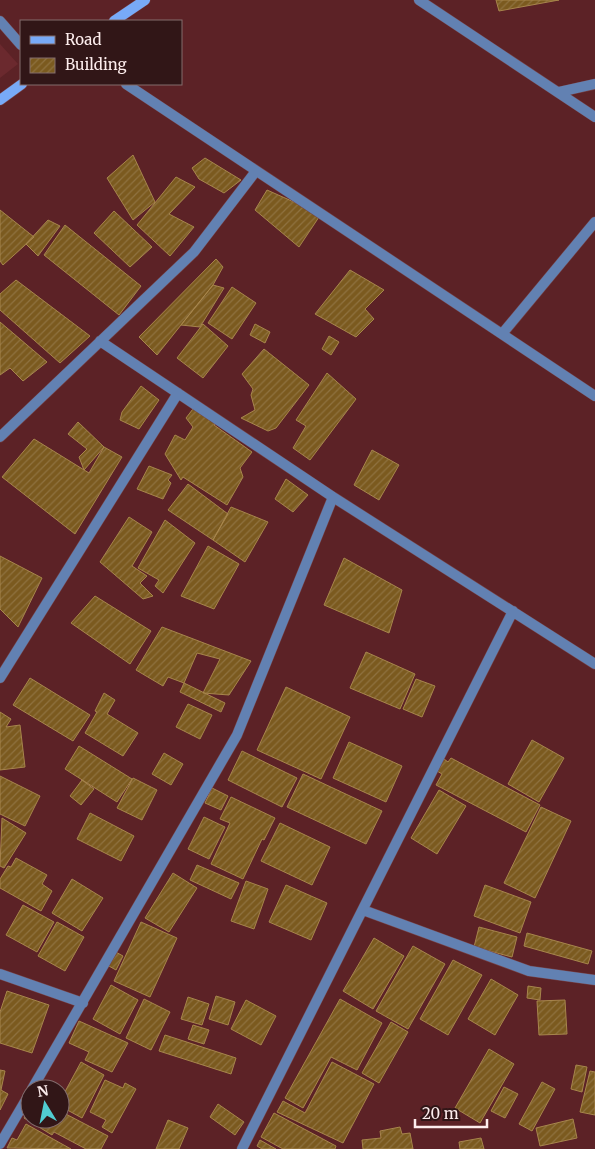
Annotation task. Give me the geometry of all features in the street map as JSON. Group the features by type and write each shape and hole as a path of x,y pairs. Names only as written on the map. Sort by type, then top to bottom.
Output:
{"main road":[{"path":"115,20 145,0"},
{"path":"0,100 21,85"}],"street":[{"path":"419,0 595,117"},
{"path":"0,21 20,44"},
{"path":"559,92 595,84"},
{"path":"127,85 595,396"},
{"path":"0,437 194,252 256,171"},
{"path":"502,334 595,222"},
{"path":"100,341 333,497 595,664"},
{"path":"0,678 178,393"},
{"path":"38,1079 237,735 333,497"},
{"path":"242,1149 513,611"},
{"path":"363,910 528,971 595,980"},
{"path":"0,974 83,1003"},
{"path":"0,1144 20,1110"}],"shaded area":[{"path":"0,44 18,64 0,78"}],"building":[{"path":"496,0 559,0 499,11"},
{"path":"133,155 155,202 133,220 107,178"},
{"path":"205,158 241,180 224,193 199,179 192,168"},
{"path":"176,177 195,187 169,214 194,227 170,256 137,225"},
{"path":"267,190 321,214 299,247 255,210"},
{"path":"0,210 34,237 3,265 0,261"},
{"path":"114,211 152,247 130,267 94,233"},
{"path":"48,220 60,226 38,256 26,244"},
{"path":"65,225 141,286 119,315 44,255"},
{"path":"216,259 223,267 213,285 157,355 139,337"},
{"path":"350,270 384,290 365,309 374,319 356,337 315,314"},
{"path":"16,280 90,336 60,363 0,310 0,294"},
{"path":"213,285 224,288 200,327 181,325"},
{"path":"232,287 256,303 232,339 208,323"},
{"path":"0,322 47,362 23,381 10,368 0,375"},
{"path":"203,324 228,346 203,378 177,358"},
{"path":"255,324 270,332 265,343 250,335"},
{"path":"329,336 339,342 331,355 322,349"},
{"path":"264,349 309,385 276,428 268,431 241,418 255,410 251,395 253,389 242,374"},
{"path":"327,373 356,399 310,460 293,448 306,426 296,420"},
{"path":"141,386 159,400 139,429 120,420 122,412"},
{"path":"196,405 218,420 214,425 252,452 240,468 243,477 227,505 183,477 181,480 165,454 175,435 185,440 193,427 186,418"},
{"path":"78,422 104,447 84,470 79,457 87,449 68,434"},
{"path":"34,439 89,473 104,447 122,457 75,534 2,477"},
{"path":"372,450 399,465 379,500 354,485"},
{"path":"149,466 172,475 168,480 171,483 163,499 137,489"},
{"path":"286,479 308,495 293,512 275,499"},
{"path":"188,484 228,514 213,540 168,510"},
{"path":"231,507 268,522 245,562 213,540"},
{"path":"129,517 152,532 132,566 147,576 140,583 153,596 143,599 100,562"},
{"path":"165,520 195,543 163,593 155,586 159,580 138,568"},
{"path":"208,546 239,564 214,609 181,596"},
{"path":"0,556 42,578 18,627 0,609"},
{"path":"344,558 402,590 389,633 324,605"},
{"path":"95,596 151,631 130,664 71,623"},
{"path":"162,627 251,661 229,695 203,693 220,659 197,653 184,683 168,677 163,686 136,670"},
{"path":"366,652 415,674 400,709 350,688"},
{"path":"30,678 90,715 73,741 13,705"},
{"path":"416,679 435,686 422,717 403,709"},
{"path":"184,683 225,703 221,712 180,692"},
{"path":"286,687 350,717 321,779 257,750"},
{"path":"104,693 115,700 107,714 138,733 123,756 85,733 97,712 95,711"},
{"path":"188,704 212,715 200,739 176,727"},
{"path":"0,712 11,719 6,727 20,725 25,767 0,770"},
{"path":"532,740 564,758 539,802 508,784"},
{"path":"349,742 402,766 386,802 333,778"},
{"path":"79,746 132,779 117,802 65,769"},
{"path":"242,751 297,778 282,807 228,780"},
{"path":"164,753 183,764 171,785 152,774"},
{"path":"451,758 540,805 526,832 436,785 442,774 437,771 444,759 448,762"},
{"path":"303,774 382,811 366,844 287,807"},
{"path":"0,776 40,796 25,826 0,814"},
{"path":"133,778 157,790 142,820 117,808"},
{"path":"82,780 94,789 81,805 70,796"},
{"path":"212,788 228,796 221,810 205,803"},
{"path":"439,790 466,806 437,854 411,838"},
{"path":"231,797 275,818 264,840 262,839 243,879 211,864 230,823 220,819"},
{"path":"541,807 571,821 535,898 504,883"},
{"path":"90,813 134,836 121,861 77,839"},
{"path":"204,817 225,827 209,859 188,849"},
{"path":"2,818 26,833 4,868 0,866"},
{"path":"280,823 330,847 312,885 261,861"},
{"path":"16,858 47,875 42,884 52,891 41,911 0,888 0,879 8,866 11,867"},
{"path":"197,865 239,883 231,899 190,880"},
{"path":"173,873 197,888 169,932 145,918"},
{"path":"72,879 103,898 82,931 52,913"},
{"path":"246,881 268,889 254,929 231,921"},
{"path":"286,885 327,903 311,940 269,922"},
{"path":"485,885 531,902 520,933 474,916"},
{"path":"23,905 54,922 37,952 6,935"},
{"path":"57,922 84,937 65,971 38,956"},
{"path":"141,922 177,938 150,997 114,981"},
{"path":"479,927 517,937 512,957 474,947"},
{"path":"527,933 592,951 588,964 524,946"},
{"path":"374,938 404,956 373,1009 343,991"},
{"path":"413,946 445,964 408,1029 376,1011"},
{"path":"114,951 123,956 116,970 107,965"},
{"path":"453,960 482,975 448,1035 420,1019"},
{"path":"491,979 518,995 495,1035 468,1019"},
{"path":"111,985 138,1000 120,1034 93,1019"},
{"path":"528,986 541,988 540,1000 527,998"},
{"path":"7,991 49,1005 32,1053 0,1043 0,1012"},
{"path":"216,996 235,1002 228,1025 209,1019"},
{"path":"188,997 209,1004 202,1025 181,1019"},
{"path":"144,999 170,1012 151,1050 126,1038"},
{"path":"340,999 382,1023 357,1070 331,1057 303,1108 285,1098"},
{"path":"246,1000 276,1016 261,1045 231,1029"},
{"path":"565,1000 567,1034 539,1035 537,1001"},
{"path":"79,1021 128,1043 112,1072 85,1060 89,1052 69,1043"},
{"path":"391,1022 408,1032 379,1083 362,1073"},
{"path":"193,1025 209,1030 204,1044 188,1039"},
{"path":"165,1035 236,1058 231,1074 159,1051"},
{"path":"489,1049 514,1064 480,1123 455,1108"},
{"path":"81,1062 104,1075 82,1118 70,1111 70,1082"},
{"path":"332,1062 374,1084 343,1143 277,1112 283,1101 305,1113"},
{"path":"576,1065 587,1067 582,1092 571,1089"},
{"path":"0,1070 5,1071 1,1090 8,1094 0,1110"},
{"path":"590,1071 595,1072 595,1115 580,1112"},
{"path":"105,1080 123,1088 125,1083 136,1089 112,1133 102,1127 106,1120 90,1112"},
{"path":"542,1082 555,1089 532,1131 519,1124"},
{"path":"504,1087 518,1094 505,1118 491,1111"},
{"path":"218,1104 244,1122 235,1135 210,1117"},
{"path":"274,1113 336,1146 335,1149 283,1149 261,1137"},
{"path":"70,1116 108,1136 101,1149 86,1149 54,1132 52,1135 42,1129 70,1129"},
{"path":"573,1119 577,1138 540,1146 536,1128"},
{"path":"168,1120 188,1128 179,1149 156,1149"},
{"path":"400,1127 402,1134 410,1133 413,1149 363,1149 362,1140 381,1138 380,1131"},
{"path":"23,1129 35,1129 71,1149 7,1148 12,1138 17,1140"},
{"path":"481,1138 484,1149 460,1149 459,1142"},
{"path":"260,1140 276,1149 262,1149 257,1146"}]}
